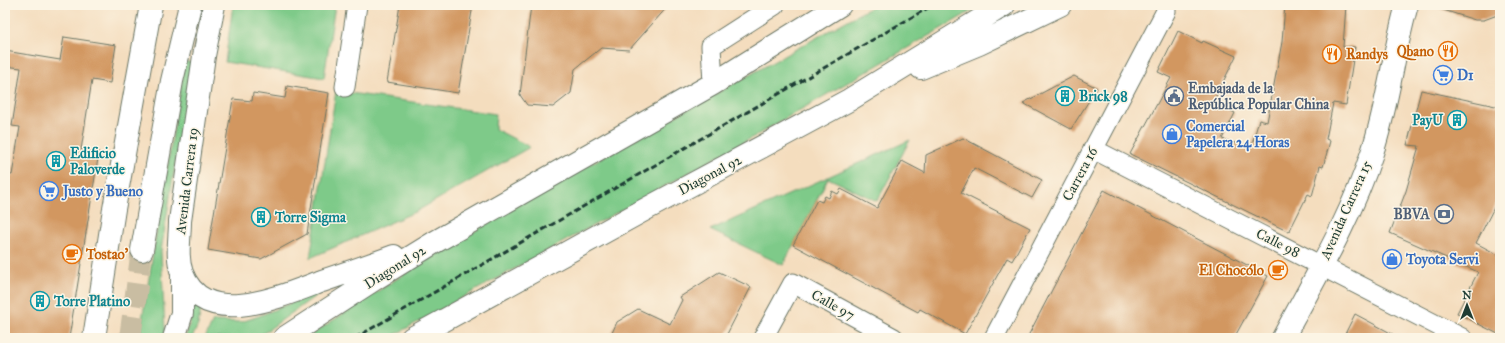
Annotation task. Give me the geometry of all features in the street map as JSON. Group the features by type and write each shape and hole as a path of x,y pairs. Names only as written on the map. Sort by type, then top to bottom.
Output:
{"main road":[{"path":"97,331 114,209 151,5"},
{"path":"142,250 172,81 190,5"},
{"name":"Avenida Carrera 19","path":"214,5 204,56 180,221 179,248 182,273 193,292 203,300 224,305 241,305 276,298 435,242"},
{"name":"Diagonal 92","path":"284,338 435,242 713,84 840,5"},
{"name":"Diagonal 92","path":"412,338 849,100 1004,5"},
{"path":"849,100 979,44 1060,5"},
{"name":"Avenida Carrera 15","path":"1283,338 1361,185 1372,152 1407,5"},
{"path":"174,338 182,313 182,273"},
{"path":"430,338 472,304"}],"street":[{"path":"345,87 357,5"},
{"path":"713,84 711,46 775,5"},
{"name":"Carrera 16","path":"994,338 1166,11"},
{"name":"Calle 98","path":"1094,149 1462,338"},
{"name":"Calle 97","path":"762,338 793,283 894,338"}],"green space":[{"path":"233,5 335,5 324,78 225,62"},
{"path":"875,5 982,5 741,144 389,338 306,338 412,269 540,192"},
{"path":"185,61 192,63 161,251 165,331 163,338 139,338"},
{"path":"336,91 496,114 495,129 530,147 417,211 310,258"},
{"path":"910,140 877,201 828,178 783,265 710,230"},
{"path":"325,289 257,338 205,338 213,321 241,322"},
{"path":"193,306 201,308 198,325 192,338 185,338 189,326"}],"building":[{"path":"400,5 473,5 458,93 387,82"},
{"path":"531,5 669,5 629,50 601,48 575,69 571,93 553,107 527,105 520,95"},
{"path":"1285,5 1346,5 1343,47 1355,47 1346,105 1333,103 1326,139 1330,141 1323,167 1320,166 1312,196 1308,194 1289,232 1130,154 1171,78 1158,72 1178,31 1202,43 1203,41 1236,56 1213,102 1235,113 1222,139 1251,148 1259,120 1267,122 1282,42"},
{"path":"1438,5 1500,5 1500,14 1484,20 1475,20 1437,8"},
{"path":"64,37 116,45 110,83 92,80 81,150 99,152 69,338 18,338 5,336 5,174 12,175 20,127 12,126 21,68 5,66 5,51 60,60"},
{"name":"Brick 98","path":"1074,76 1097,88 1071,129 1023,103"},
{"path":"287,86 329,93 307,234 261,259 208,250 233,99 252,101 253,93 285,98"},
{"path":"1421,90 1500,107 1500,196 1476,243 1500,256 1500,335 1457,313 1478,272 1390,233 1406,191 1419,146 1407,145"},
{"path":"963,138 1042,180 1032,198 974,168 961,193 1030,228 1012,261 1007,258 965,334 920,309 918,312 793,245 817,200 822,202 825,196 829,198 832,191 838,194 841,189 877,208 902,161 925,173 926,155"},
{"path":"1104,190 1268,276 1234,338 1027,338"},
{"path":"719,272 751,287 725,338 622,338 612,333 617,322 638,309 670,324 682,300 680,297"},
{"path":"1355,314 1400,338 1343,338"}],"tunnel":[{"path":"130,338 142,250"}],"railway":[{"path":"355,338 933,5"}],"place":[{"name":"Qbano","path":"1448,51"},
{"name":"Randys","path":"1332,54"},
{"name":"D1","path":"1443,75"},
{"name":"Brick 98","path":"1065,96"},
{"name":"Embajada de la República Popular China","path":"1174,96"},
{"name":"PayU","path":"1457,120"},
{"name":"Comercial Papelera 24 Horas","path":"1172,134"},
{"name":"Edificio Paloverde","path":"56,161"},
{"name":"Justo y Bueno","path":"49,191"},
{"name":"BBVA","path":"1444,214"},
{"name":"Torre Sigma","path":"261,217"},
{"name":"Tostao'","path":"72,254"},
{"name":"Toyota Servi","path":"1392,259"},
{"name":"El Chocólo","path":"1278,270"},
{"name":"Torre Platino","path":"40,301"}]}
